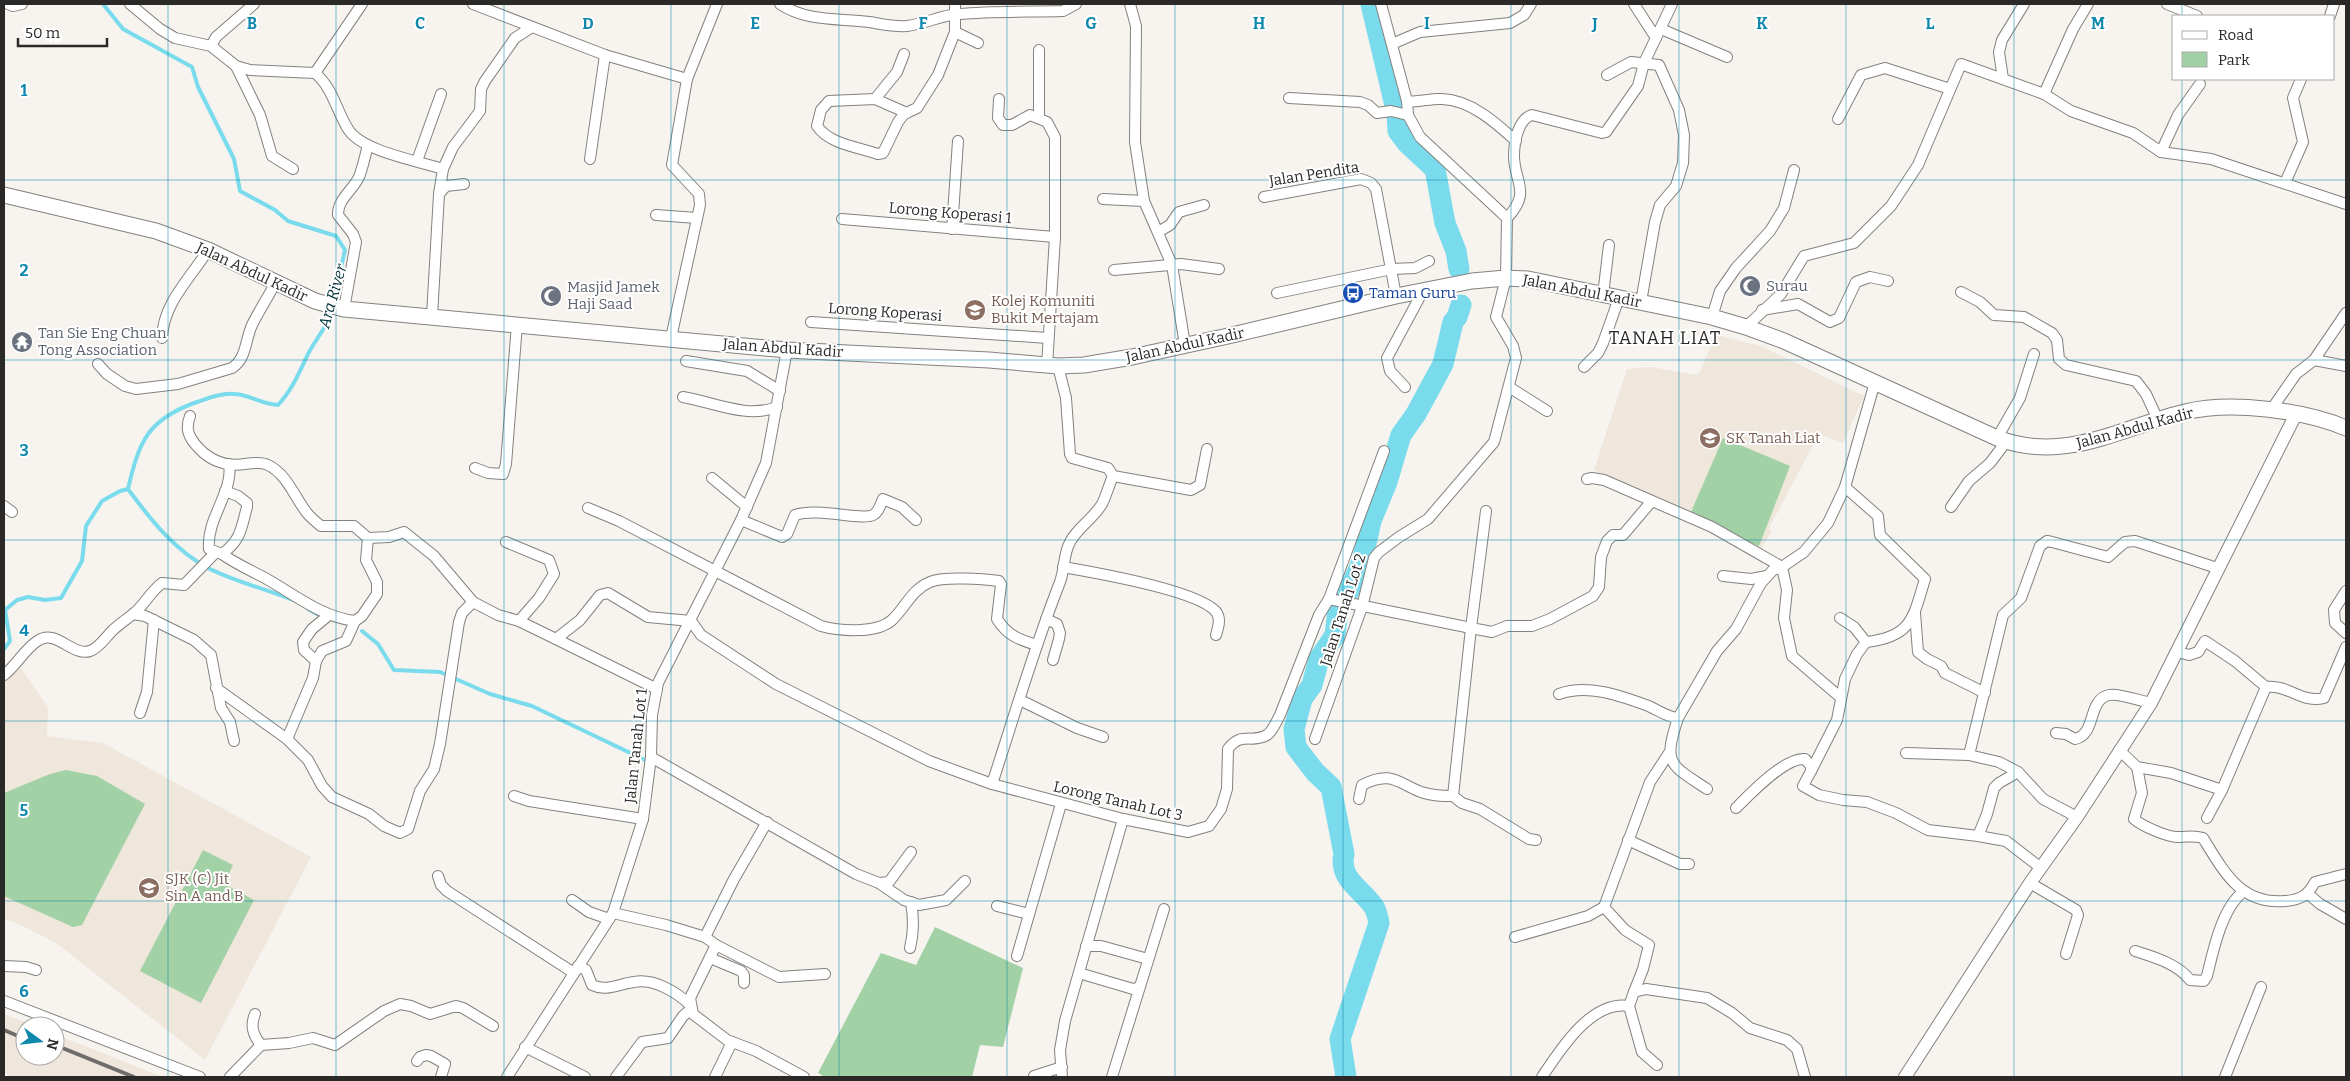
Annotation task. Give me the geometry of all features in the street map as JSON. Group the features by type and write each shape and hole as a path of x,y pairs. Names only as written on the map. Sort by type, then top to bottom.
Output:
{"main road":[{"name":"Jalan Abdul Kadir","path":"4,195 156,231 208,250 325,304 342,308 787,350 988,360 1052,366 1084,365 1185,345 1396,296 1472,281 1506,278 1544,282 1712,317 1746,327 1784,340 2002,440 2048,449 2077,445 2187,411 2228,408 2271,410 2296,414 2346,428"}],"street":[{"path":"8,4 13,6 22,4"},
{"path":"130,4 160,30 175,38 211,46 236,66 250,70 315,73 321,78 334,97 346,128 353,137 368,145 443,168"},
{"path":"211,46 216,37 254,4"},
{"path":"315,73 362,4"},
{"path":"474,4 605,55 687,79"},
{"path":"671,338 700,205 698,194 672,165 687,79 717,4"},
{"path":"780,4 806,16 892,26 909,25 955,9 1063,11 1076,4"},
{"path":"1130,4 1136,26 1135,142 1144,201 1172,265 1185,345"},
{"path":"1381,4 1407,101 1405,115"},
{"path":"1392,44 1420,32 1510,22 1524,15 1531,4"},
{"path":"1634,4 1659,34 1727,56"},
{"path":"1289,98 1360,102 1368,105 1377,113 1391,111 1405,115 1420,137 1506,218 1515,208 1520,192 1520,180 1514,157 1516,141 1526,118 1532,115 1602,133 1606,132 1638,86 1644,63 1672,4"},
{"path":"2003,79 1999,52 2002,40 2024,4"},
{"path":"2044,94 2073,29 2088,4"},
{"path":"2167,4 2194,15"},
{"path":"907,113 875,99 830,101 821,110 817,126 823,135 833,140 878,154 882,153 898,122 923,100 949,50 955,32 955,9"},
{"path":"432,316 439,194 443,168 453,147 480,111 481,89 485,82 515,38 532,27"},
{"path":"955,32 978,43"},
{"path":"1039,50 1039,118"},
{"path":"875,99 897,72 904,54"},
{"path":"590,159 605,55"},
{"path":"1607,75 1631,62 1659,65 1663,70 1678,110 1684,135 1683,163 1676,186 1660,205 1655,222 1641,302"},
{"path":"1746,327 1761,310 1781,294 1804,256 1854,242 1890,206 1918,165 1961,64 2044,94 2071,111 2133,133 2161,152 2211,159 2346,204"},
{"path":"236,66 260,116 272,156 293,169"},
{"path":"1838,120 1861,75 1876,69 1890,69 1950,89"},
{"path":"2285,183 2303,142 2293,98 2301,80"},
{"path":"2161,152 2178,116 2200,84"},
{"path":"417,161 441,94"},
{"path":"1407,101 1416,102 1445,98 1488,116 1516,141"},
{"path":"1000,99 998,118 1004,124 1012,124 1030,116 1039,118 1046,122 1055,137 1055,237 1048,338 1052,366 1066,398 1070,454 1072,458 1108,468 1113,476 1191,490 1200,486 1207,449"},
{"path":"952,229 958,141"},
{"path":"342,308 356,242 353,234 338,215 338,212 341,203 358,178 368,145"},
{"path":"1712,317 1720,291 1736,268 1770,231 1784,208 1794,170"},
{"name":"Jalan Pendita","path":"1264,197 1362,179 1368,181 1376,189 1396,296"},
{"path":"439,194 446,186 464,184"},
{"path":"1103,199 1144,201"},
{"path":"1158,232 1170,225 1179,212 1204,205"},
{"path":"656,215 697,218"},
{"name":"Jalan Tanah Lot 2","path":"1315,739 1374,558 1379,552 1428,520 1494,442 1516,354 1514,346 1496,317 1506,278 1506,218"},
{"name":"Lorong Koperasi 1","path":"842,219 1055,237"},
{"path":"1603,295 1608,245"},
{"path":"162,338 164,318 181,286 197,268 208,250"},
{"path":"1277,293 1392,269 1414,268 1429,261"},
{"path":"1114,270 1172,265 1219,269"},
{"path":"1761,310 1798,304 1830,322 1839,318 1856,282 1870,277 1888,282"},
{"path":"98,364 107,374 125,386 136,389 178,384 232,368 239,363 246,348 251,327 276,282"},
{"path":"1405,386 1390,371 1387,358 1422,291"},
{"path":"1961,292 1980,302 1994,316 2024,317 2052,333 2057,340 2059,359 2066,365 2136,381 2146,394 2158,420"},
{"path":"1584,367 1598,353 1603,343 1618,298"},
{"path":"2271,410 2296,374 2314,360 2346,313"},
{"name":"Lorong Koperasi","path":"810,322 1048,338"},
{"path":"475,468 488,473 503,474 517,324"},
{"name":"Jalan Tanah Lot 1","path":"507,1077 611,916 643,819 651,757 652,715 658,683 747,508 766,463 787,350"},
{"path":"1951,507 1969,481 1990,464 2020,398 2034,354"},
{"path":"2314,360 2346,366"},
{"path":"686,361 747,371 780,391"},
{"path":"1723,576 1751,578 1767,576 1804,552 1828,523 1845,487 1874,382"},
{"path":"1509,387 1547,411"},
{"path":"683,397 745,411 764,412 776,407"},
{"path":"1905,1077 2030,883 2077,817 2151,703 2178,652 2217,568 2296,414"},
{"path":"190,416 187,425 188,436 202,453 218,463 268,465 282,477 307,513 321,526 354,526 368,538 390,537 404,532 434,556 473,602 498,615 519,621 657,690"},
{"name":"Lorong Tanah Lot 3","path":"691,621 700,635 776,684 929,761 992,784 1061,804 1123,820 1188,832 1209,826 1220,809 1226,789 1228,749 1238,739 1265,736 1272,730 1284,706 1319,615 1334,600 1384,451"},
{"path":"229,464 231,476 214,518 208,541 209,549 215,555 264,578 329,615 355,620"},
{"path":"992,784 1063,567 1063,558 1070,542 1081,525 1102,504 1113,476"},
{"path":"712,478 747,508"},
{"path":"1587,479 1604,480 1712,527 1782,567 1787,590 1784,618 1792,656 1840,697"},
{"path":"1845,487 1878,516 1880,535 1925,579 1915,612 1903,631 1884,640 1866,642 1857,654 1845,679 1837,720 1803,786 1812,793 1843,800 1867,802 1896,813 1928,830 1978,836 2006,842 2041,868"},
{"path":"4,675 38,640 45,637 55,639 79,651 88,652 96,648 126,617 134,614 150,592 162,583 184,585 215,555 236,543 247,502 225,492"},
{"path":"741,520 782,537 787,534 795,515 816,512 870,516 878,511 882,499 902,507 916,520"},
{"path":"1334,600 1492,632 1507,626 1532,626 1550,619 1593,596 1599,587 1601,557 1607,541 1613,535 1623,535 1651,502"},
{"path":"588,508 619,521 821,626 847,630 866,630 891,621 912,594 930,582 942,579 999,581 1001,592 996,608 997,619 1004,630 1017,639 1038,645"},
{"path":"1453,796 1486,511"},
{"path":"287,738 313,678 316,662 322,651 346,642 355,620 362,616 377,594 377,582 366,560 368,538"},
{"path":"1969,755 2003,615 2020,598 2040,546 2047,541 2108,557 2125,542 2135,541 2217,568"},
{"path":"506,542 549,560 554,574 539,598 519,621"},
{"path":"1063,567 1136,580 1203,602 1217,613 1219,624 1216,635"},
{"path":"1515,938 1588,916 1604,907 1650,782 1669,753 1678,718 1717,651 1736,629 1767,576"},
{"path":"2346,591 2334,610 2335,623 2346,633"},
{"path":"556,639 580,620 604,593 648,616 691,621"},
{"path":"216,688 287,738 308,760 322,786 332,798 369,814 384,826 400,833 408,829 420,791 434,769 447,712 459,622 462,613 473,602"},
{"path":"1915,612 1918,652 1928,660 1941,666 1945,673 1985,693"},
{"path":"134,614 154,620 203,646 211,655 221,708 230,722 234,741"},
{"path":"316,662 304,650 302,642 312,629 329,615"},
{"path":"1046,618 1057,624 1060,633 1053,660"},
{"path":"1840,618 1854,628 1866,642"},
{"path":"140,713 147,692 154,620"},
{"path":"2178,652 2188,655 2198,652 2205,641 2235,661 2266,687 2276,686 2313,701 2324,698 2346,647"},
{"path":"2207,818 2222,790 2266,687"},
{"path":"1559,694 1568,691 1598,690 1646,705 1671,717 1678,718"},
{"path":"2056,733 2066,734 2075,739 2080,738 2088,730 2101,698 2110,695 2151,703"},
{"path":"1020,700 1077,728 1103,736"},
{"path":"2119,750 2137,767 2171,773 2222,790"},
{"path":"1669,753 1676,769 1708,789"},
{"path":"1906,753 1969,755 1999,762 2018,772 2044,798 2077,817"},
{"path":"651,757 856,874 879,883 911,902 919,905 946,900 965,881"},
{"path":"1736,808 1777,770 1797,758 1805,759 1811,766 1811,771"},
{"path":"2137,767 2142,793 2134,819 2141,825 2177,838 2192,834 2203,838 2221,868 2243,892 2270,902 2294,900 2308,894 2315,882 2346,874"},
{"path":"1978,836 1988,814 1994,788 2018,772"},
{"path":"1359,799 1362,785 1371,780 1395,779 1420,792 1436,796 1453,796 1462,803 1480,809 1528,839 1536,840"},
{"path":"514,796 529,801 643,819"},
{"path":"1017,956 1061,804"},
{"path":"1034,1076 1062,1072 1060,1050 1064,1031 1086,946 1123,820"},
{"path":"705,937 734,878 767,822"},
{"path":"1628,840 1680,864 1689,864"},
{"path":"879,883 889,882 911,852"},
{"path":"438,876 441,885 447,890 576,969 586,970 592,985 606,989 637,981 667,988 680,994 704,1024 732,1042 756,1051 804,1077"},
{"path":"2030,883 2076,910 2078,915 2066,954"},
{"path":"2135,951 2179,969 2190,980 2204,981 2217,937 2235,899 2243,892"},
{"path":"2308,894 2320,904 2346,919"},
{"path":"572,900 589,912 666,925 705,937 716,945 779,977 824,974"},
{"path":"910,948 914,919 911,902"},
{"path":"998,906 1029,914"},
{"path":"1604,907 1625,930 1649,945 1643,970 1630,1006 1642,1052 1657,1065"},
{"path":"1112,1077 1164,909"},
{"path":"616,1077 642,1042 668,1038 690,1007 690,998 716,945"},
{"path":"1086,946 1101,946 1148,960"},
{"path":"710,958 741,971 744,975 744,983"},
{"path":"4,966 26,967 36,970"},
{"path":"1079,974 1133,989 1138,988"},
{"path":"2225,1077 2261,988"},
{"path":"1634,992 1646,989 1707,998 1732,1013 1750,1028 1787,1040 1797,1049 1805,1077"},
{"path":"4,1001 200,1077"},
{"path":"230,1077 261,1045 289,1043 313,1038 335,1045 384,1011 400,1004 412,1006 430,1014 456,1006 464,1008 493,1026"},
{"path":"1542,1077 1562,1046 1588,1018 1620,1004 1630,1006"},
{"path":"255,1014 252,1029 261,1045"},
{"path":"715,1077 732,1042"},
{"path":"525,1047 584,1077"},
{"path":"417,1061 420,1056 426,1055 442,1061 444,1064 441,1077"}],"shaded area":[{"name":"SK Tanah Liat","path":"1716,335 1761,346 1864,396 1843,443 1819,434 1769,528 1772,532 1760,550 1629,489 1594,470 1627,369 1650,367 1698,375"},
{"name":"SJK (C) Jit Sin A and B","path":"21,668 48,707 47,736 103,743 311,857 205,1060 56,943 19,924 4,919 4,680"},
{"path":"4,1014 15,1018 15,1066 65,1066 65,1038 163,1077 10,1077 4,1072"}],"green space":[{"path":"1723,438 1790,466 1759,546 1688,519"},
{"path":"66,770 97,776 145,804 82,925 73,927 4,896 4,793 50,774"},
{"path":"203,850 233,865 224,884 254,900 201,1003 140,971"},
{"path":"935,927 1023,968 1003,1047 980,1045 972,1077 825,1077 818,1073 881,953 916,965"}],"waterway":[{"name":"Ara River","path":"103,4 123,29 192,67 198,87 234,159 240,191 275,210 288,221 336,236 345,250 333,302"},
{"path":"1371,4 1397,114 1398,131 1407,143 1435,169 1445,223 1456,251 1459,269"},
{"path":"1346,1077 1340,1039 1379,923 1374,907 1352,883 1344,870 1344,854 1331,787 1315,772 1296,747 1294,729 1302,699 1312,685 1319,659 1335,635 1338,610 1362,562 1371,521 1387,482 1401,435 1416,414 1443,364 1453,322 1461,305"},
{"name":"Ara River","path":"128,489 142,445 148,434 167,416 197,402 224,394 239,394 265,403 278,405 295,381 308,354 325,327 332,308"},
{"path":"4,649 10,641 5,610 17,600 28,597 45,600 61,598 82,561 86,526 102,501 120,491 128,489 164,534 186,554 210,569 230,578 293,600"},
{"path":"308,609 319,615"},
{"path":"362,631 378,644 394,670 440,672 490,694 532,706 645,760"}],"railway":[{"path":"4,1030 15,1035"},
{"path":"65,1049 134,1077"}],"place":[{"name":"Surau","path":"1750,286"},
{"name":"Taman Guru","path":"1353,293"},
{"name":"Masjid Jamek Haji Saad","path":"551,296"},
{"name":"Kolej Komuniti Bukit Mertajam","path":"975,310"},
{"name":"Tan Sie Eng Chuan Tong Association","path":"22,342"},
{"name":"SK Tanah Liat","path":"1710,438"},
{"name":"SJK (C) Jit Sin A and B","path":"149,888"}],"district":[{"name":"TANAH LIAT","path":"1665,338"}]}
